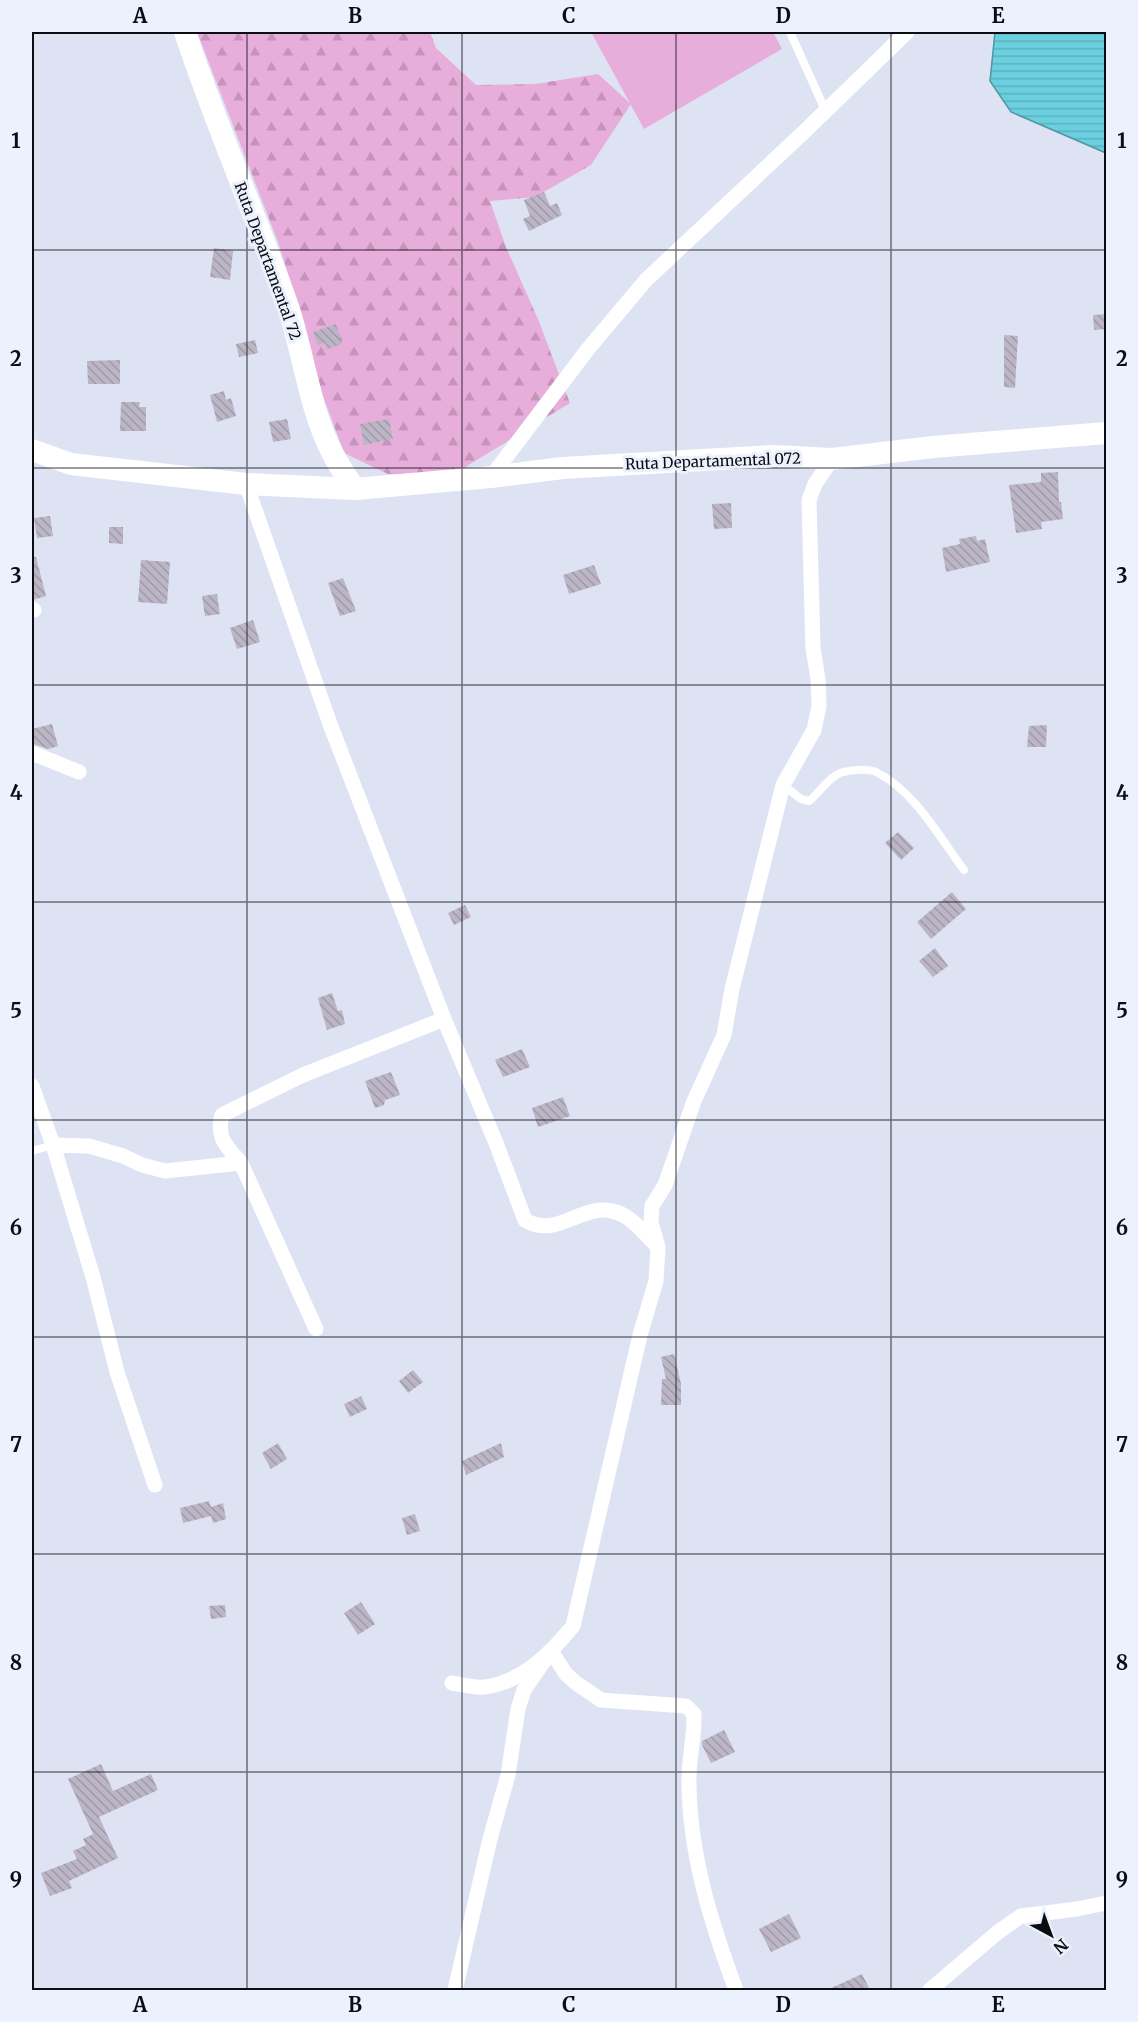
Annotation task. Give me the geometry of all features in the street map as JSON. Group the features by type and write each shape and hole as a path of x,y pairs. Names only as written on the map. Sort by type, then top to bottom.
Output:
{"main road":[{"name":"Ruta Departamental 72","path":"185,32 224,142 260,228 287,305 316,409 332,453 355,489"},
{"name":"Ruta Departamental 072","path":"32,450 71,464 246,484 355,489 563,468 773,456 831,459 933,447 1107,433"}],"street":[{"path":"491,477 588,350 646,280 826,112 907,32"},
{"path":"455,1990 490,1839 508,1775 518,1709 524,1690 551,1651 573,1626 640,1335 656,1281 658,1247 651,1221 652,1206 665,1185 694,1101 724,1035 732,989 783,785 814,730 819,706 813,648 809,500 815,484 831,459"},
{"path":"246,484 330,724 444,1019 525,1220 536,1226 552,1226 591,1210 615,1212 634,1223 658,1247"},
{"path":"32,753 78,772"},
{"path":"316,1329 241,1163 223,1142 218,1128 222,1115 303,1075 444,1019"},
{"path":"32,1086 53,1145 93,1277 117,1371 155,1485"},
{"path":"53,1145 89,1146 123,1156 142,1166 165,1171 241,1163"},
{"path":"452,1683 483,1687 506,1682 530,1669 551,1651"},
{"path":"551,1651 571,1678 601,1700 686,1706 694,1714 688,1782 695,1855 706,1901 736,1990"},
{"path":"930,1990 998,1932 1021,1916 1107,1903"}],"lane":[{"path":"789,32 826,112"},
{"path":"783,785 801,799 809,801 830,779 840,773 874,771 900,789 964,870"},
{"path":"32,1151 53,1145"}],"green space":[{"path":"197,32 430,32 436,48 476,85 535,84 598,74 631,104 591,165 535,197 490,201 506,247 538,319 570,403 454,474 388,474 344,453 323,396 303,321 278,242"},
{"path":"591,32 773,32 782,49 644,129"}],"water":[{"path":"995,32 1106,32 1106,153 1011,112 990,81"}],"building":[{"path":"544,192 550,206 557,203 562,215 529,231 523,219 530,216 524,200"},
{"path":"214,248 233,251 230,280 210,277"},
{"path":"1107,314 1107,329 1094,330 1093,315"},
{"path":"336,324 342,344 327,349 325,343 318,345 313,332"},
{"path":"1004,335 1018,336 1015,388 1004,387"},
{"path":"255,340 258,353 239,357 236,344"},
{"path":"120,360 120,384 88,384 87,361"},
{"path":"224,391 226,400 231,398 236,416 217,422 210,395"},
{"path":"121,402 140,402 139,407 146,407 146,431 120,431"},
{"path":"287,419 291,439 273,442 269,422"},
{"path":"389,419 393,439 364,445 360,424"},
{"path":"1058,472 1059,502 1061,502 1063,519 1041,522 1042,529 1016,533 1009,485 1041,482 1041,473"},
{"path":"731,503 732,528 714,529 712,504"},
{"path":"50,516 53,536 37,538 34,518"},
{"path":"109,527 123,527 123,544 109,543"},
{"path":"976,536 977,541 985,539 990,562 946,572 942,548 960,544 959,539"},
{"path":"32,557 36,557 46,596 33,600 32,599"},
{"path":"141,560 170,562 167,604 138,602"},
{"path":"594,565 601,584 569,594 563,575"},
{"path":"343,578 356,611 340,616 328,583"},
{"path":"217,594 220,614 205,616 202,596"},
{"path":"253,620 260,642 237,649 230,628"},
{"path":"52,724 58,746 48,749 33,744 32,729"},
{"path":"1047,725 1046,747 1027,747 1029,726"},
{"path":"898,832 914,848 901,860 885,843"},
{"path":"952,892 966,909 931,939 917,922"},
{"path":"465,905 471,917 454,925 448,913"},
{"path":"935,948 948,966 933,977 919,961"},
{"path":"332,993 338,1011 342,1010 345,1024 327,1030 318,998"},
{"path":"522,1049 530,1067 503,1077 495,1060"},
{"path":"391,1072 400,1095 385,1100 384,1105 375,1108 365,1081"},
{"path":"563,1097 570,1116 538,1127 532,1108"},
{"path":"674,1354 681,1384 681,1405 661,1405 662,1379 666,1379 661,1357"},
{"path":"413,1370 423,1382 408,1393 399,1381"},
{"path":"361,1396 367,1409 350,1417 344,1404"},
{"path":"278,1443 287,1459 271,1469 262,1453"},
{"path":"501,1443 504,1457 466,1475 462,1461"},
{"path":"209,1501 211,1507 223,1503 226,1519 213,1523 211,1516 183,1523 180,1508"},
{"path":"415,1514 420,1531 407,1535 402,1518"},
{"path":"361,1602 375,1624 358,1635 344,1613"},
{"path":"225,1605 226,1617 211,1619 209,1606"},
{"path":"724,1730 735,1752 711,1763 702,1741"},
{"path":"101,1764 113,1791 151,1774 158,1790 99,1817 118,1858 69,1881 72,1888 50,1896 41,1873 77,1859 73,1851 86,1845 83,1839 93,1834 68,1779"},
{"path":"789,1914 801,1938 771,1952 759,1929"},
{"path":"862,1974 870,1990 827,1990"}]}
